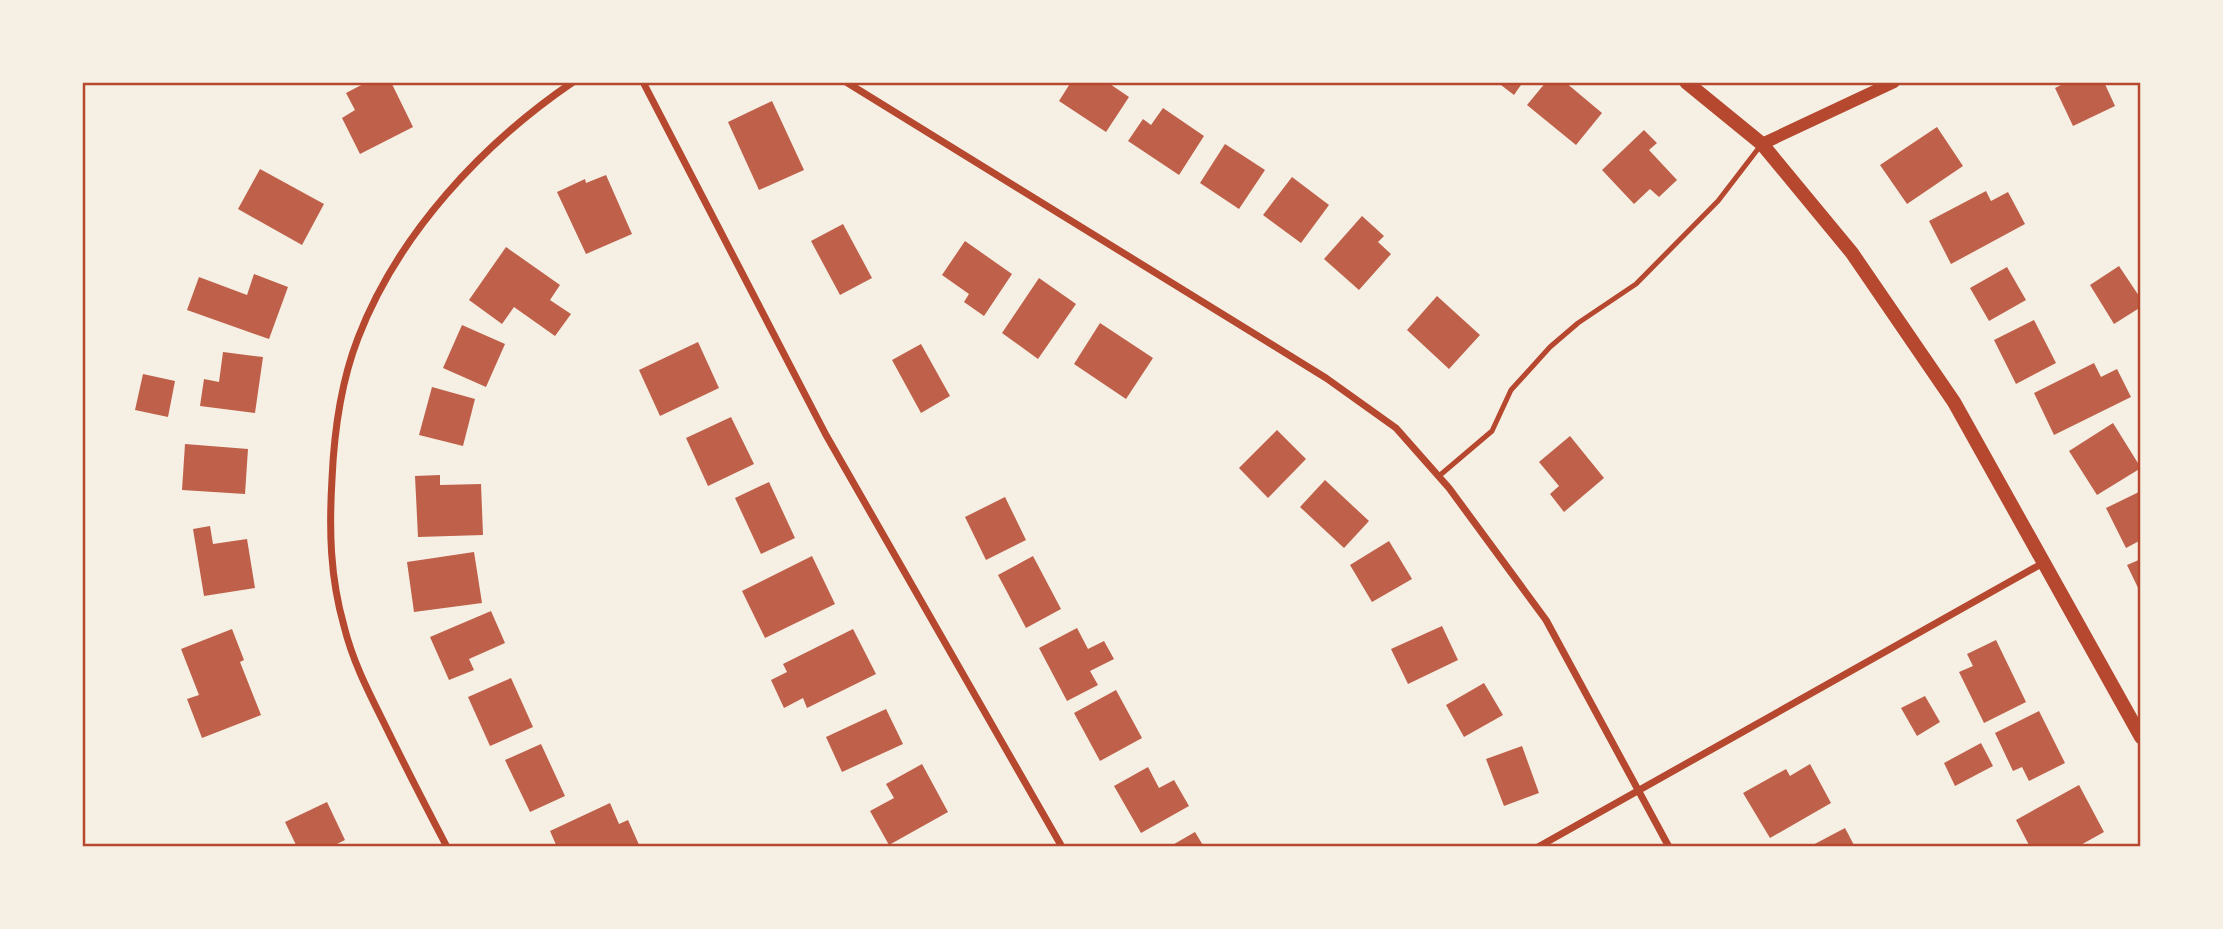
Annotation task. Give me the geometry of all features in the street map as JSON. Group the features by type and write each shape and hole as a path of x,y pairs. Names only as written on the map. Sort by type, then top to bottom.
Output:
{"main road":[{"path":"1686,82 1762,144 1852,253 1954,402 2141,737"}],"street":[{"path":"447,847 368,691 344,628 332,577 329,524 333,457 346,378 357,340 374,303 400,256 432,214 476,163 535,109 573,82"},
{"path":"643,82 826,435 1062,847"},
{"path":"846,82 1326,378 1396,428 1439,476 1546,620 1669,847"},
{"path":"1762,144 1894,82"},
{"path":"1538,847 2043,563"}],"lane":[{"path":"1439,476 1492,431 1511,390 1550,347 1578,323 1636,284 1718,201 1762,144"}],"building":[{"path":"367,82 391,82 413,127 360,154 342,118 355,110 346,93"},
{"path":"1071,82 1107,82 1129,97 1106,132 1059,101"},
{"path":"1497,82 1523,82 1514,95"},
{"path":"1546,82 1565,82 1602,113 1576,145 1527,105"},
{"path":"2067,82 2104,82 2115,106 2073,126 2055,88"},
{"path":"772,101 804,170 759,190 728,122"},
{"path":"1163,108 1204,136 1179,175 1128,141 1143,119 1151,125"},
{"path":"1937,127 1963,166 1907,204 1880,165"},
{"path":"1644,130 1657,143 1649,150 1677,180 1659,197 1650,189 1634,204 1602,170"},
{"path":"1225,144 1265,170 1239,209 1200,183"},
{"path":"260,169 324,204 302,245 238,209"},
{"path":"606,175 632,234 586,254 557,192 585,179 586,183"},
{"path":"1292,177 1329,205 1301,243 1263,215"},
{"path":"1986,191 1991,201 2008,192 2025,224 1951,264 1929,221"},
{"path":"1362,216 1384,236 1378,242 1391,254 1359,290 1324,259"},
{"path":"843,224 872,278 840,295 811,241"},
{"path":"965,241 1012,274 984,316 964,302 969,294 942,275"},
{"path":"506,247 560,285 550,300 571,314 555,336 514,307 502,324 469,300"},
{"path":"2119,266 2141,299 2141,307 2114,324 2090,285"},
{"path":"2007,267 2026,300 1989,321 1970,288"},
{"path":"254,274 288,287 269,339 187,310 199,277 247,295"},
{"path":"1039,278 1076,304 1038,359 1002,333"},
{"path":"1437,296 1480,335 1449,369 1407,330"},
{"path":"2034,320 2056,363 2016,384 1994,340"},
{"path":"1100,323 1153,358 1126,399 1074,364"},
{"path":"462,325 505,344 486,387 443,368"},
{"path":"698,342 719,388 660,416 639,370"},
{"path":"921,344 950,396 921,413 892,360"},
{"path":"223,352 263,357 255,413 200,406 204,379 219,382"},
{"path":"2094,363 2101,377 2117,369 2131,397 2054,435 2034,393"},
{"path":"143,374 175,381 168,417 135,410"},
{"path":"432,387 475,399 463,446 419,435"},
{"path":"731,417 754,464 708,486 686,438"},
{"path":"2113,423 2141,468 2097,495 2069,451"},
{"path":"1277,430 1306,459 1268,498 1239,468"},
{"path":"1570,436 1604,478 1564,512 1550,494 1559,486 1539,462"},
{"path":"185,444 248,449 245,494 182,490"},
{"path":"440,475 440,485 481,484 483,535 418,537 415,476"},
{"path":"1325,480 1369,521 1344,548 1300,507"},
{"path":"769,482 795,538 761,554 735,498"},
{"path":"2141,491 2141,540 2126,548 2106,508"},
{"path":"1005,497 1026,540 986,560 965,517"},
{"path":"210,526 213,544 247,539 255,588 204,596 193,529"},
{"path":"1389,541 1412,579 1372,602 1350,565"},
{"path":"474,552 482,603 414,612 407,562"},
{"path":"812,556 835,604 765,638 742,591"},
{"path":"1033,556 1061,609 1026,628 998,575"},
{"path":"2141,559 2141,594 2127,565"},
{"path":"491,611 505,643 469,659 474,670 449,680 430,637"},
{"path":"1442,626 1458,660 1408,684 1391,649"},
{"path":"1077,628 1088,649 1104,641 1114,659 1090,671 1098,685 1067,701 1039,648"},
{"path":"232,629 244,660 240,662 261,715 202,738 187,699 199,695 181,649"},
{"path":"853,629 876,674 807,708 803,698 784,708 771,680 787,672 783,664"},
{"path":"1996,640 2026,702 1984,723 1959,672 1973,666 1967,654"},
{"path":"511,678 533,727 490,746 468,697"},
{"path":"1484,683 1503,715 1464,737 1446,705"},
{"path":"1116,690 1142,738 1100,761 1074,713"},
{"path":"1925,696 1940,722 1917,736 1901,708"},
{"path":"886,709 903,744 842,772 826,737"},
{"path":"2039,711 2065,763 2029,781 2022,767 2013,771 1995,733"},
{"path":"1981,743 1993,766 1955,786 1944,763"},
{"path":"541,744 565,796 530,812 505,760"},
{"path":"1522,746 1539,793 1504,806 1486,759"},
{"path":"922,764 948,812 889,845 870,811 894,798 886,784"},
{"path":"1810,764 1831,803 1770,838 1743,793 1786,769 1790,776"},
{"path":"1148,767 1159,788 1174,780 1189,806 1141,833 1114,786"},
{"path":"2079,785 2104,832 2077,847 2030,847 2016,820"},
{"path":"327,802 345,840 331,847 297,847 285,822"},
{"path":"610,803 619,824 628,820 640,847 557,847 550,831"},
{"path":"1845,828 1855,847 1809,847"},
{"path":"1195,832 1204,847 1169,847"}]}
